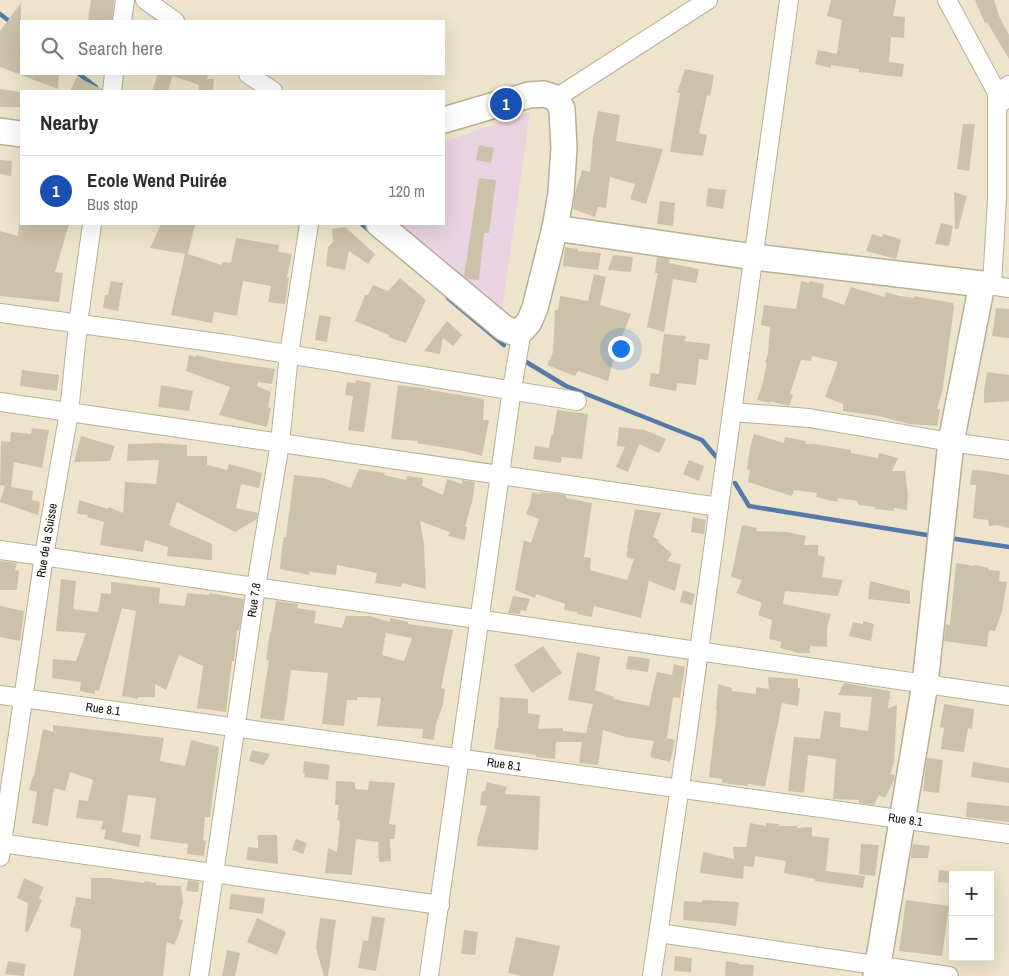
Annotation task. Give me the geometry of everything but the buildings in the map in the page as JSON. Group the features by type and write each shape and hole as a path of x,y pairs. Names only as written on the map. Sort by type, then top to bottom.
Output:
{"street":[{"path":"122,20 125,0"},
{"path":"145,0 173,20"},
{"path":"556,98 708,0"},
{"path":"652,976 680,789 789,0"},
{"path":"947,0 1003,89 1009,113"},
{"path":"112,90 114,75"},
{"path":"249,75 272,90"},
{"path":"877,970 925,684 951,442 994,286 1003,89"},
{"path":"429,976 512,389 522,330 529,322 535,308 555,228 561,193 564,148 562,108 556,98 544,94 529,95 445,120"},
{"path":"0,131 20,134"},
{"name":"Rue de la Suisse","path":"1,848 44,556 69,412 78,324 92,225"},
{"name":"Rue 7.8","path":"199,976 256,587 280,443 289,354 308,225"},
{"path":"380,225 504,328 513,332 522,330"},
{"path":"555,228 754,257 994,286"},
{"path":"0,313 289,354 577,401"},
{"path":"0,402 719,507"},
{"path":"732,412 809,418 1009,450"},
{"path":"0,550 1009,696"},
{"name":"Rue 8.1","path":"0,695 1009,834"},
{"path":"1,848 214,873 440,904"},
{"path":"658,933 877,970 949,976"}],"shaded area":[{"path":"530,112 501,317 402,225 445,225 445,142"}],"waterway":[{"path":"0,14 20,29"},
{"path":"80,75 96,87"},
{"path":"363,225 372,233"},
{"path":"448,298 504,345"},
{"path":"523,360 566,386 702,440 718,459"},
{"path":"735,483 749,506 933,536"},
{"path":"949,538 1009,547"}],"place":[{"name":"Ecole Wend Puirée","path":"506,104"}]}
